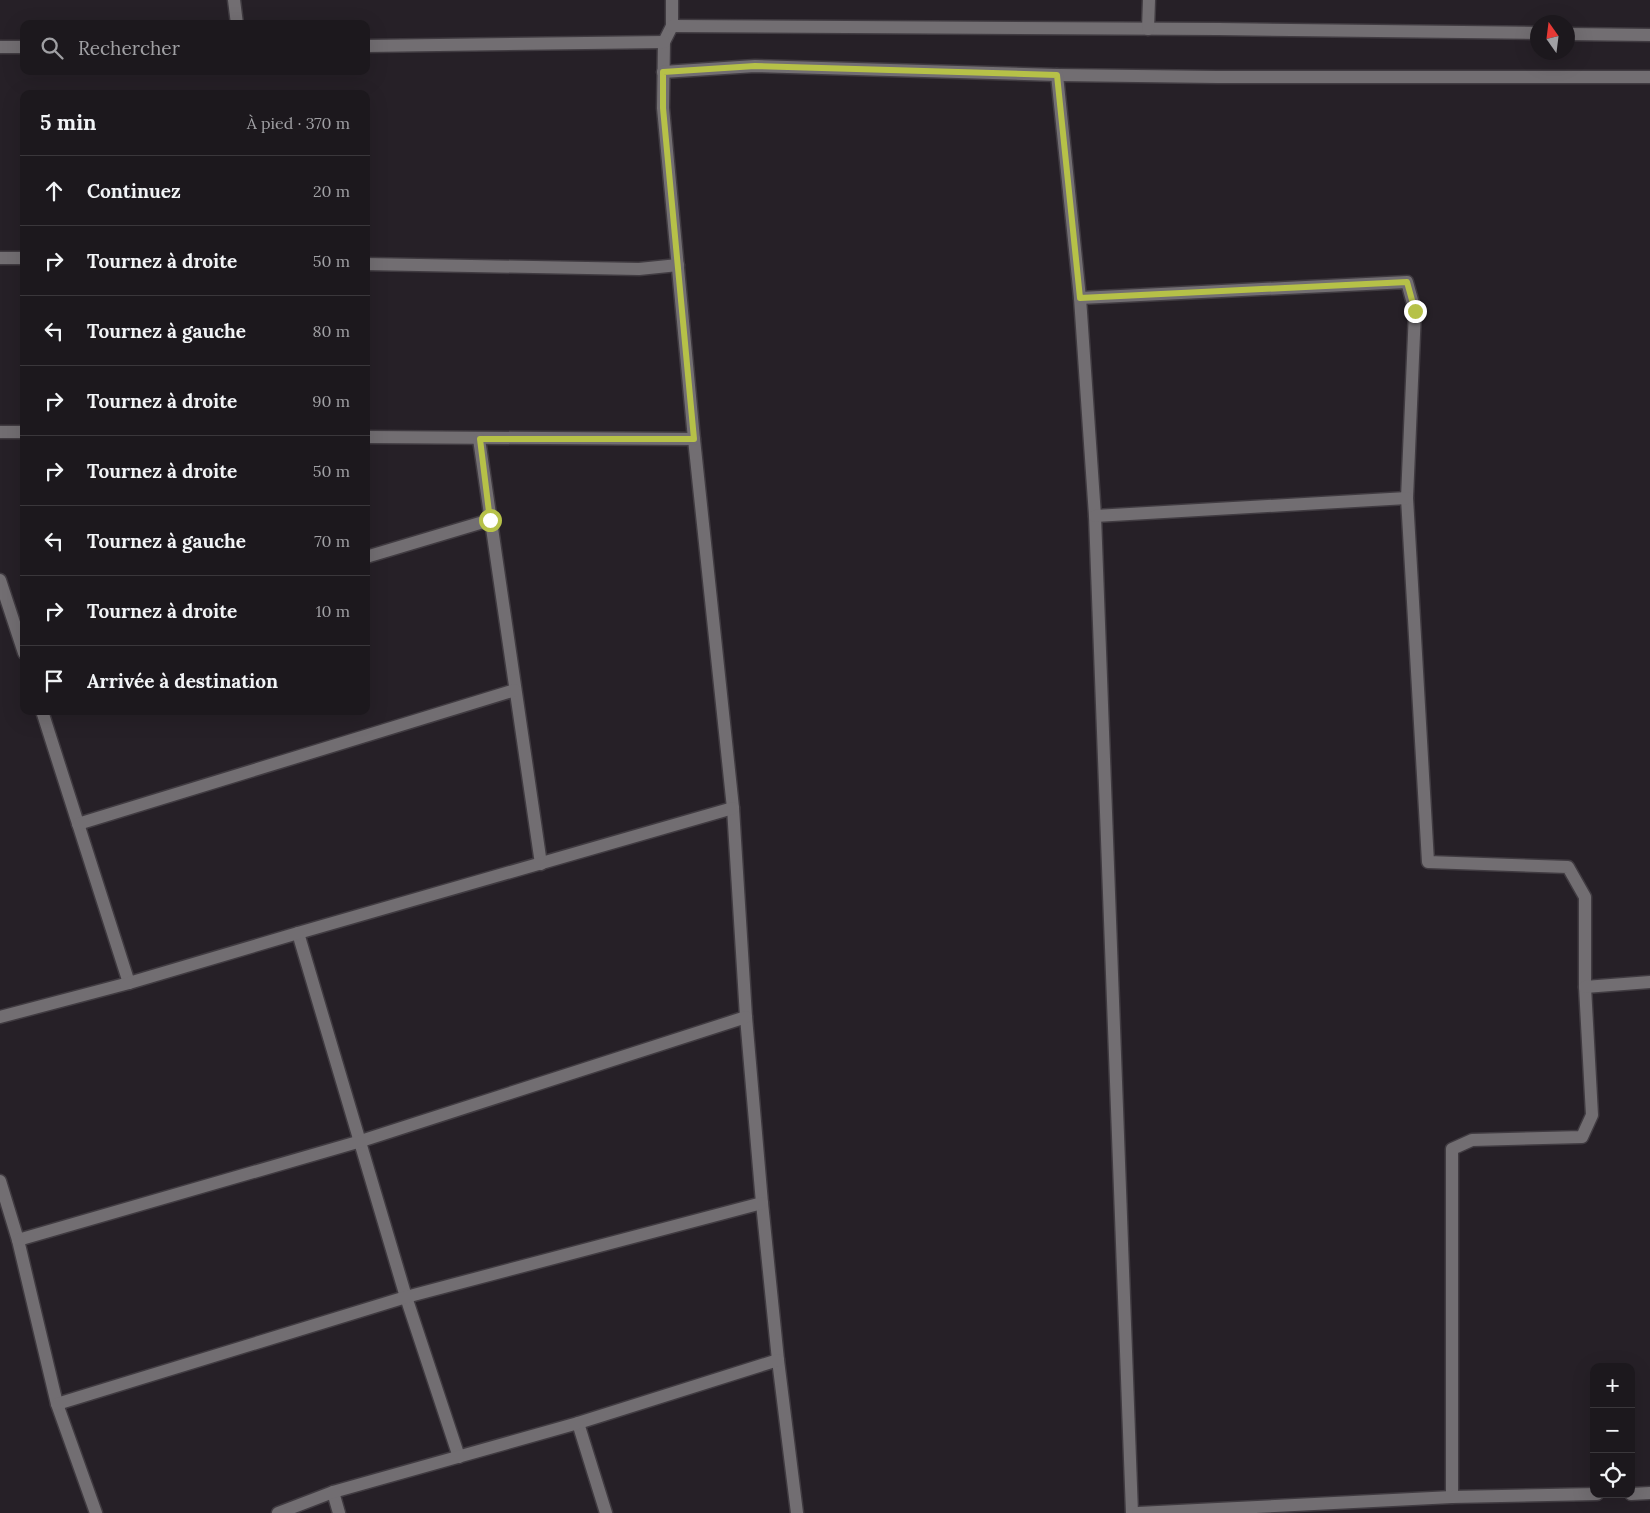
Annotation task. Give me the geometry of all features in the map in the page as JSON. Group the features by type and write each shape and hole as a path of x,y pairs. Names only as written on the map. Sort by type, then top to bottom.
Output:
{"street":[{"path":"234,0 236,20"},
{"path":"672,0 672,26 664,42 663,108 694,439 733,808 746,1018 762,1203 778,1360 797,1513"},
{"path":"1148,29 1149,0"},
{"path":"672,26 1530,34"},
{"path":"1575,34 1650,35"},
{"path":"370,46 664,42"},
{"path":"0,47 20,47"},
{"path":"663,72 755,66 1057,75 1217,77 1650,77"},
{"path":"1057,75 1080,298 1095,516 1132,1513"},
{"path":"0,258 20,258"},
{"path":"370,264 639,269 678,265"},
{"path":"1080,298 1407,282 1415,311 1407,498 1428,862 1568,867 1585,897 1585,987 1592,1115 1582,1137 1472,1140 1452,1149 1452,1497"},
{"path":"0,432 20,432"},
{"path":"370,437 694,439"},
{"path":"480,439 490,520 541,864"},
{"path":"1095,516 1407,498"},
{"path":"370,556 490,520"},
{"path":"0,580 20,641"},
{"path":"78,824 515,690"},
{"path":"43,715 129,983"},
{"path":"0,1017 129,983 733,808"},
{"path":"298,933 406,1297 459,1457"},
{"path":"1585,987 1650,982"},
{"path":"18,1240 361,1141 746,1018"},
{"path":"0,1181 18,1240 57,1404 96,1513"},
{"path":"57,1404 406,1297 762,1203"},
{"path":"278,1513 333,1492 578,1423 778,1360"},
{"path":"578,1423 606,1513"},
{"path":"333,1492 340,1513"},
{"path":"1635,1494 1650,1493"},
{"path":"1138,1513 1452,1497 1590,1494"}],"route":[{"path":"490,520 480,439 694,439 663,108 663,72 755,66 1057,75 1080,298 1407,282 1415,311"}]}
